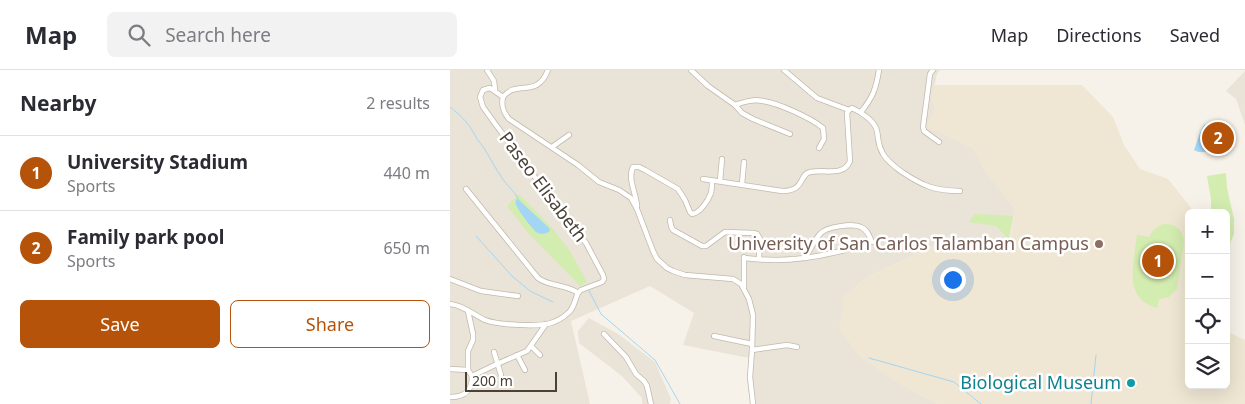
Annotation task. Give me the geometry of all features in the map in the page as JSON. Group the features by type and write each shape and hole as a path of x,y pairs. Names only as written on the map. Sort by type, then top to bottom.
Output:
{"street":[{"path":"486,70 494,82 495,90 503,97"},
{"path":"548,70 538,85 511,90 505,94 502,108 507,116 578,165 599,182 626,194 633,201 652,251 657,259 667,268 673,272 685,275 732,279 739,282 744,288 752,309 750,377 753,404"},
{"path":"690,70 708,86 736,105 742,113 790,134"},
{"path":"784,70 817,98 849,110 852,108 861,112 873,123 877,130 878,142 888,162 917,182 924,186 945,191 960,190"},
{"path":"861,112 872,98 879,70"},
{"path":"933,70 930,74 923,127 924,131 939,142"},
{"name":"Paseo Elisabeth","path":"495,90 488,88 482,92 481,100 486,110 590,248 604,277 600,284 578,293"},
{"path":"736,105 763,101 780,106 809,119 824,128 824,139 820,148"},
{"path":"703,179 791,191 795,189 806,174 844,169 850,161 847,113 849,110"},
{"path":"552,147 569,135"},
{"path":"720,181 722,159"},
{"path":"742,184 744,162"},
{"path":"636,209 637,202 631,172 634,167 639,167 678,189 692,214 698,212 706,201 710,194 712,181"},
{"path":"450,304 460,306 492,322 546,324 570,312 578,293 573,289 546,283 538,278 466,189"},
{"path":"670,220 673,230 702,246 706,246 725,232 757,234 760,240 758,259"},
{"path":"805,258 820,233 827,229 860,226 868,232 872,242"},
{"path":"744,288 744,258 776,260 805,258 844,250"},
{"path":"450,279 481,292 518,296"},
{"path":"450,396 458,397 465,394 472,384 472,376 468,370 468,351 473,340 473,334 468,311"},
{"path":"472,376 527,351 546,324"},
{"path":"604,334 626,357 636,374 644,381 651,404"},
{"path":"714,336 752,344"},
{"path":"752,350 787,345 797,347"},
{"path":"531,346 540,355"},
{"path":"494,352 501,375"},
{"path":"517,355 525,370"},
{"path":"450,369 468,370"}],"shaded area":[{"path":"450,70 940,70 937,74 932,97 935,109 927,127 973,148 986,172 1015,209 1008,249 951,238 867,277 843,298 858,355 896,381 937,404 751,404 747,382 749,358 683,345 694,313 650,286 571,321 590,404 450,404"},
{"path":"1245,71 1245,125 1236,99 1226,91"},
{"name":"University of San Carlos Talamban Campus","path":"934,85 1082,85 1113,117 1124,145 1140,169 1168,179 1192,209 1185,209 1185,389 1230,389 1230,333 1245,340 1245,404 937,404 896,381 858,355 839,329 843,298 867,277 951,238 1009,249 1015,209 986,172 973,148 947,135 926,128 935,109 932,97"},
{"path":"589,318 618,334 655,362 671,399 670,404 642,404 642,398 622,376 579,343 578,331"}],"green space":[{"path":"1226,173 1227,188 1234,219 1234,234 1230,243 1230,209 1211,209 1207,176"},
{"path":"519,194 553,229 570,251 587,282 580,286 528,233 507,206"},
{"path":"975,214 1013,216 1007,247 1005,235 996,226 969,222"},
{"path":"1164,224 1173,225 1179,229 1183,235 1184,243 1177,289 1169,297 1159,299 1157,308 1146,303 1134,288 1133,268 1137,235 1149,237 1155,229"}],"water":[{"path":"1205,124 1214,148 1199,152 1194,150"},
{"path":"518,199 550,229 549,232 539,234 533,229 517,207 516,200"}],"waterway":[{"path":"450,107 469,125 499,174 518,199"},
{"path":"476,236 512,276 530,291 553,302"},
{"path":"588,289 601,314 655,360 680,404"},
{"path":"1091,404 1096,355"},
{"path":"869,358 954,382 981,404"}],"place":[{"name":"Family park pool","path":"1218,138"},
{"name":"University of San Carlos Talamban Campus","path":"1099,244"},
{"name":"University Stadium","path":"1158,261"},
{"name":"Biological Museum","path":"1131,383"}]}
